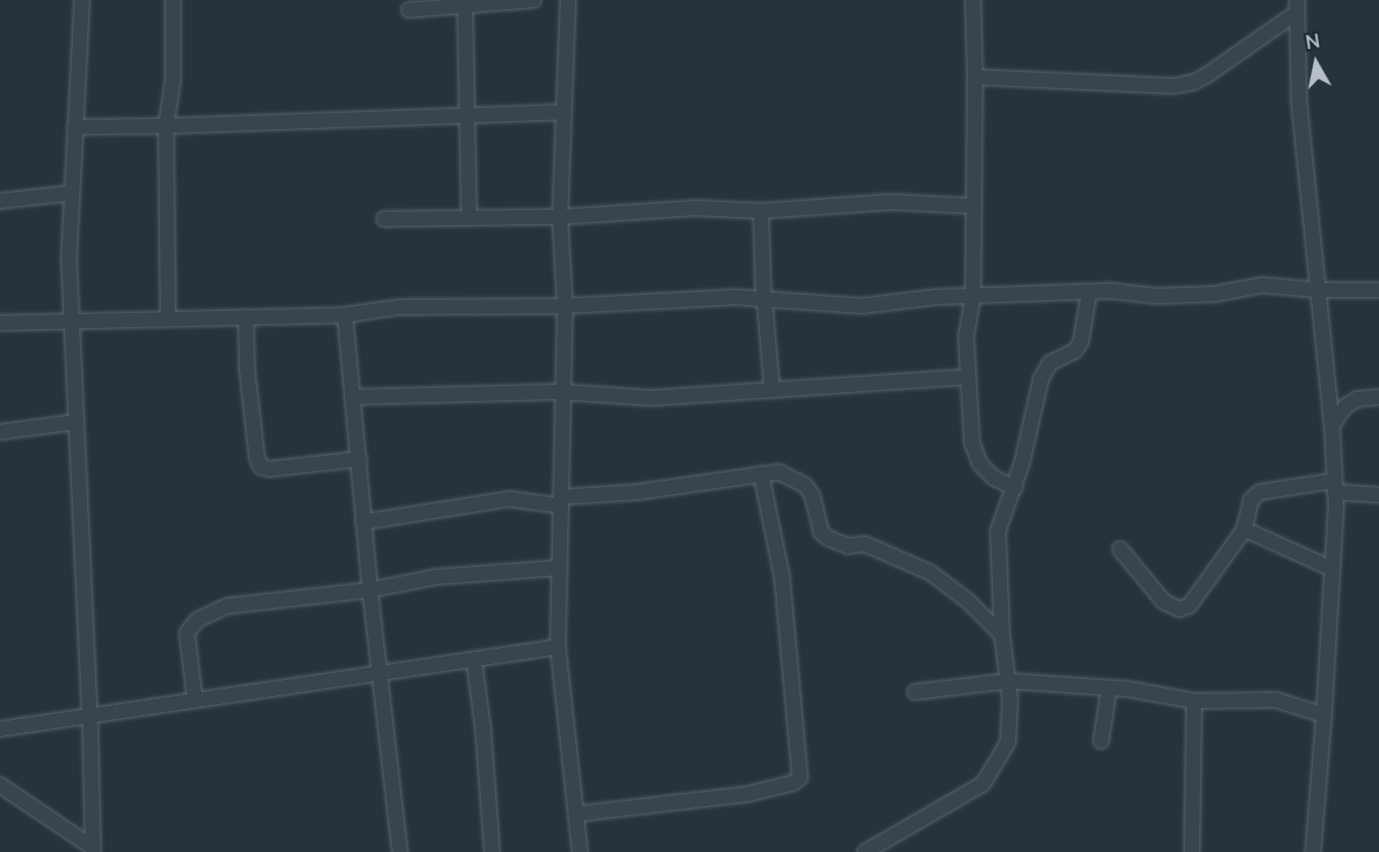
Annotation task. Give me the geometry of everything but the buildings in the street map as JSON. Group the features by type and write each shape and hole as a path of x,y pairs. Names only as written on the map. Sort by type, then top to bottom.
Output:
{"street":[{"path":"82,0 72,193 71,323 90,717 93,850"},
{"path":"168,319 166,127 173,80 173,0"},
{"path":"409,10 534,0"},
{"path":"568,0 560,217 565,306 558,648 580,852"},
{"path":"972,0 975,77 973,297 966,335 972,443 980,464 994,478 1015,488"},
{"path":"465,6 468,217"},
{"path":"975,77 1174,86 1194,82 1210,73 1297,6"},
{"path":"1297,6 1299,102 1316,290 1332,425 1334,486 1324,715 1313,852"},
{"path":"75,127 166,127 562,112"},
{"path":"0,201 72,193"},
{"path":"384,219 560,217 694,208 761,211 891,202 974,206"},
{"path":"761,211 772,387"},
{"path":"0,323 345,315 400,307 565,306 734,297 862,306 903,300 1112,291 1157,296 1215,295 1262,285 1316,290 1379,290"},
{"path":"866,852 983,784 1008,742 1008,681 1002,635 998,531 1003,510 1015,488 1041,379 1050,363 1075,351 1081,341 1089,293"},
{"path":"345,315 363,522 400,852"},
{"path":"246,317 247,369 257,458 261,467 288,467 359,459"},
{"path":"352,397 563,391 651,398 772,387 967,377"},
{"path":"1332,425 1346,406 1357,399 1379,397"},
{"path":"0,432 76,422"},
{"path":"363,522 510,499 561,502 779,472 805,485 812,495 821,532 828,538 848,546 865,544 931,573 968,601 1002,635"},
{"path":"576,814 748,794 793,783 800,778 782,577 761,474"},
{"path":"1120,549 1164,602 1179,609 1189,606 1244,529 1251,500 1260,492 1334,486 1379,495"},
{"path":"1244,529 1332,569"},
{"path":"195,700 187,634 197,620 227,607 249,602 370,590 435,577 558,568"},
{"path":"0,729 380,671 474,661 558,648"},
{"path":"474,661 483,729 492,852"},
{"path":"915,692 1008,681 1147,691 1195,701 1276,700 1324,715"},
{"path":"1101,741 1109,689"},
{"path":"1192,852 1195,701"},
{"path":"0,785 93,850"}]}
